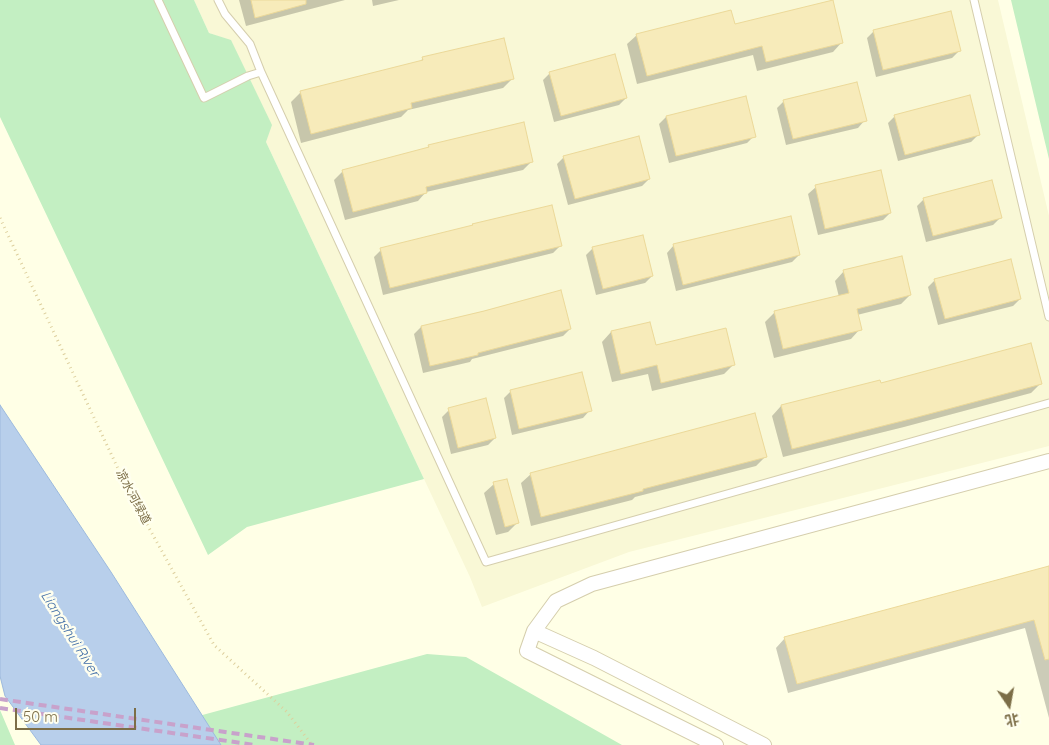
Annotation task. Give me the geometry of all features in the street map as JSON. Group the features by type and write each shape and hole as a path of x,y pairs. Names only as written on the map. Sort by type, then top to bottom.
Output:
{"street":[{"path":"716,745 527,651 534,631 556,601 592,584 1049,461"},
{"path":"534,631 594,658 764,745"}],"lane":[{"path":"158,0 204,98 248,76 261,72"},
{"path":"218,0 225,14 250,44 261,72 486,562 1049,403"},
{"path":"974,0 1049,317"}],"path":[{"name":"凉水河绿道","path":"0,218 129,492 214,645 287,712 312,745"}],"shaded area":[{"path":"0,0 194,0 209,33 231,40 272,125 266,142 424,479 247,527 208,555 0,117"},
{"path":"194,0 998,0 1049,216 1049,446 629,552 482,607 470,577 266,142 271,125 231,41 209,33"},
{"path":"1011,0 1049,0 1049,159"},
{"path":"427,654 466,657 622,745 92,745"},
{"path":"0,710 15,745 0,745"}],"water":[{"name":"Liangshui River","path":"0,405 111,572 221,745 41,745 5,696 0,676"}],"building":[{"path":"251,0 306,0 306,4 255,18"},
{"path":"833,0 843,43 766,62 762,46 647,76 636,34 731,10 735,24"},
{"path":"951,11 961,51 883,70 873,30"},
{"path":"504,38 514,79 411,103 412,108 311,134 300,91 423,60 422,57"},
{"path":"615,54 627,98 561,116 549,72"},
{"path":"857,82 867,121 793,139 783,100"},
{"path":"970,95 980,135 905,155 894,115"},
{"path":"746,96 756,137 676,156 666,116"},
{"path":"524,122 533,162 426,187 427,193 353,212 342,170 429,147 428,145"},
{"path":"639,136 650,179 575,199 563,156"},
{"path":"881,170 891,213 825,229 815,185"},
{"path":"992,180 1002,218 933,236 923,198"},
{"path":"552,205 562,246 390,288 380,248"},
{"path":"791,216 800,255 683,285 673,244"},
{"path":"643,235 653,276 603,289 592,247"},
{"path":"902,256 911,295 857,309 862,330 783,349 774,311 849,293 843,270"},
{"path":"1011,259 1021,299 945,319 934,279"},
{"path":"561,290 571,329 478,353 478,355 430,366 421,326"},
{"path":"650,322 656,345 726,328 735,365 661,383 657,365 621,374 611,331"},
{"path":"1031,343 1042,384 792,449 781,405 880,380 881,383"},
{"path":"582,372 592,411 519,429 510,390"},
{"path":"486,398 496,438 458,448 448,408"},
{"path":"755,413 767,457 541,517 530,473"},
{"path":"507,479 519,523 505,527 493,482"},
{"path":"1049,566 1049,659 1045,660 1034,620 797,684 784,637"}],"railway":[{"path":"0,699 314,745"},
{"path":"0,708 255,745"}]}
